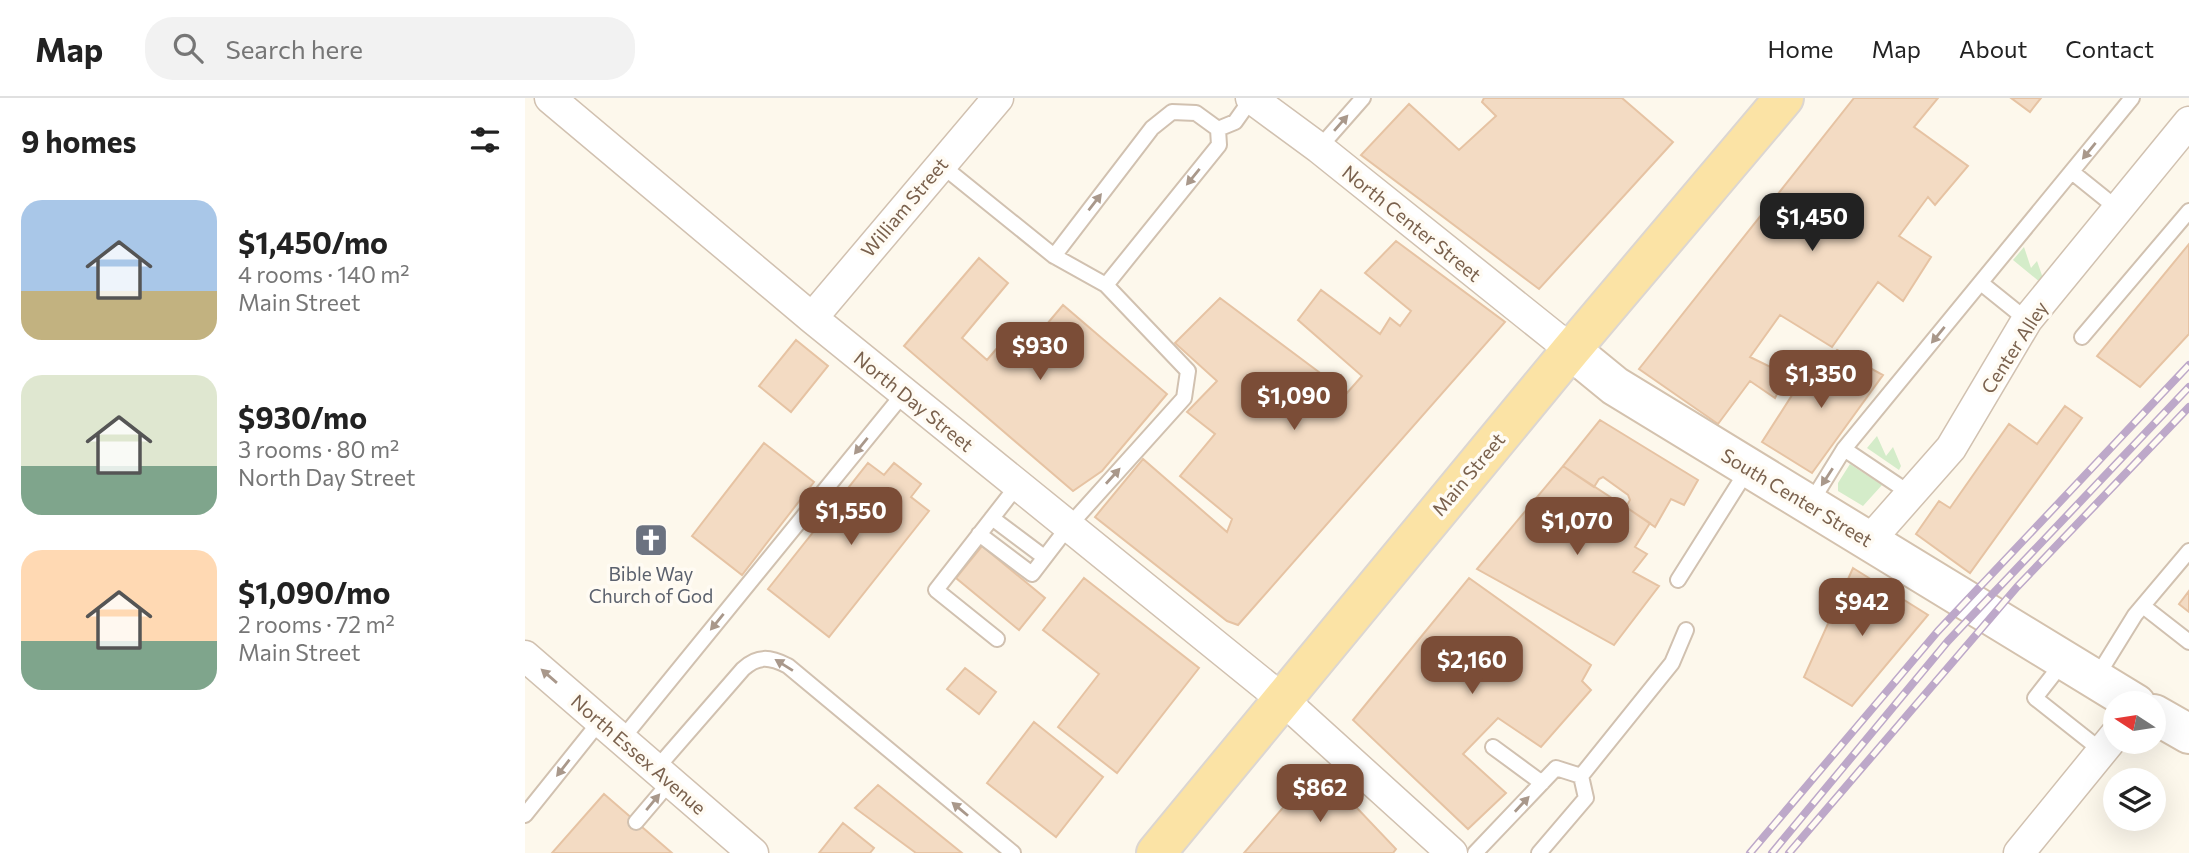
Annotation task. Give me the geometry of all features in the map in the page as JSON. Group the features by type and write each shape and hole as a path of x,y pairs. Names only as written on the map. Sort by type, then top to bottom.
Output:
{"main road":[{"name":"Main Street","path":"1156,853 1571,350 1784,98"},
{"name":"South Center Street","path":"1571,350 1615,386 2115,691"},
{"path":"2167,721 2189,734"}],"street":[{"name":"North Day Street","path":"550,98 812,318 1282,699 1452,853"},
{"name":"William Street","path":"812,318 998,98"},
{"name":"North Center Street","path":"1251,98 1319,148 1571,350"},
{"name":"Center Alley","path":"1869,541 1951,448 2027,320 2189,122"},
{"name":"North Essex Avenue","path":"525,656 753,853"},
{"path":"2019,853 2103,750"}],"lane":[{"path":"1218,129 1235,122 1251,98"},
{"path":"1319,148 1363,98"},
{"path":"1809,505 1845,449 2132,98"},
{"path":"1054,256 1152,128 1173,112 1196,113 1218,129"},
{"path":"1106,285 1219,145 1218,129"},
{"path":"940,164 1054,256 1106,285 1188,370 1184,398 1067,527 1032,574 979,534"},
{"path":"2072,172 2118,209"},
{"path":"2082,337 2189,211"},
{"path":"1982,282 2027,320"},
{"path":"525,815 611,730 904,393"},
{"path":"1845,449 1911,494"},
{"path":"1678,580 1749,468"},
{"path":"997,639 936,590 1017,486"},
{"path":"992,518 1044,557"},
{"path":"2103,739 2035,698 2080,669 2143,606 2189,551"},
{"path":"2143,606 2189,642"},
{"path":"1581,776 1672,663 1686,630"},
{"path":"636,822 663,775 743,669 760,658 773,659 788,666 1013,853"},
{"path":"1493,747 1542,783"},
{"path":"1475,853 1556,768 1581,776"},
{"path":"1539,853 1586,798 1581,776"}],"green space":[{"path":"2024,247 2031,268 2037,261 2046,287 2013,260"},
{"path":"1877,436 1886,456 1893,447 1901,466 1899,470 1867,448"},
{"path":"1850,464 1882,485 1863,506 1838,491 1838,483"}],"building":[{"path":"1484,98 1622,98 1673,142 1539,289 1361,155 1409,104 1459,150 1496,116 1482,102"},
{"path":"1854,98 1938,98 1914,127 1968,166 1935,205 1928,197 1899,236 1931,257 1903,301 1878,282 1832,347 1780,315 1750,357 1787,375 1775,398 1750,381 1718,424 1639,369"},
{"path":"2011,98 2041,98 2030,112"},
{"path":"1396,241 1505,322 1238,625 1227,621 1095,517 1143,459 1227,532 1232,519 1180,476 1215,434 1187,412 1217,381 1175,343 1220,298 1347,393 1362,376 1298,320 1321,290 1380,334 1390,318 1400,326 1411,311 1365,273"},
{"path":"2189,244 2189,334 2140,387 2097,356"},
{"path":"979,258 1008,283 962,338 987,360 998,347 1015,362 1063,305 1167,394 1102,471 1073,491 904,346"},
{"path":"796,340 828,366 791,412 759,386"},
{"path":"1837,350 1883,375 1812,473 1762,442 1796,389"},
{"path":"2065,406 2082,418 1970,573 1916,534 1939,501 1950,508 2009,424 2037,444"},
{"path":"1600,420 1698,480 1684,505 1671,499 1655,527 1626,507 1630,500 1628,495 1603,477 1594,487 1563,466"},
{"path":"764,443 814,482 742,575 692,536"},
{"path":"868,463 884,475 894,463 921,484 911,497 929,511 829,637 768,589"},
{"path":"1563,466 1650,523 1635,547 1647,554 1633,572 1659,586 1614,645 1477,569"},
{"path":"982,546 1045,598 1019,630 956,578"},
{"path":"1853,568 1928,615 1852,706 1804,677"},
{"path":"1084,578 1199,668 1117,773 1058,727 1099,674 1043,630"},
{"path":"1469,578 1591,665 1582,681 1591,690 1541,747 1498,718 1463,754 1506,793 1468,829 1353,720"},
{"path":"2189,591 2189,612 2179,604"},
{"path":"965,668 996,692 979,714 947,689"},
{"path":"1034,722 1103,777 1056,837 987,783"},
{"path":"1318,767 1396,849 1393,853 1244,853"},
{"path":"878,785 962,853 916,853 855,808"},
{"path":"604,794 672,853 552,853"},
{"path":"843,823 874,848 870,853 819,853"}],"railway":[{"path":"1750,853 1938,631 2189,365"},
{"path":"1772,853 1948,641 2189,387"},
{"path":"1789,853 2017,587 2189,407"}],"place":[{"name":"Bible Way Church of God","path":"651,540"}]}
